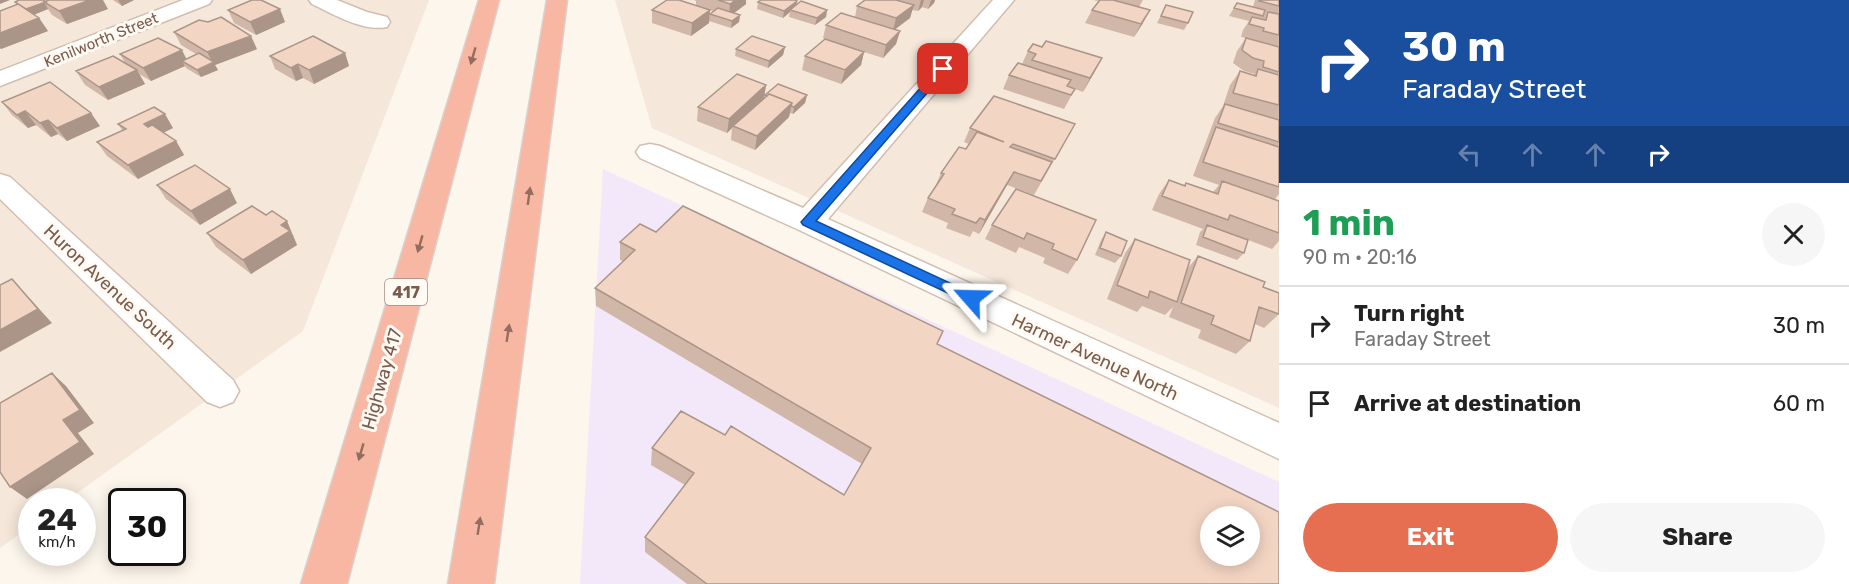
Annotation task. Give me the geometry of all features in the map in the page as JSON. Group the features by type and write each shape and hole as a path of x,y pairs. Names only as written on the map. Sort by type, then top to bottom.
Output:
{"highway":[{"name":"Highway 417","path":"324,584 489,0"},
{"path":"471,584 557,0"}],"street":[{"name":"Kenilworth Street","path":"0,80 202,0"},
{"path":"319,0 359,17 379,22"},
{"path":"808,222 1004,0"},
{"name":"Harmer Avenue North","path":"650,152 808,222 1279,442"},
{"name":"Huron Avenue South","path":"0,183 220,391"}],"shaded area":[{"path":"0,0 429,0 303,331 84,488 18,488 18,535 0,548"},
{"path":"615,0 1279,0 1279,408 652,128"},
{"path":"603,169 1279,482 1279,584 580,584"}],"building":[{"path":"19,0 46,2 26,9 15,2"},
{"path":"90,0 59,11 44,2"},
{"path":"252,0 261,0 280,9 250,22 228,10"},
{"path":"667,0 679,0 710,10 692,23 652,10"},
{"path":"718,0 736,0 730,4"},
{"path":"761,0 797,1 784,11 758,2"},
{"path":"865,0 896,0 914,5 896,18 857,6"},
{"path":"1100,0 1113,0 1150,10 1141,24 1092,10"},
{"path":"1279,0 1279,6 1259,1"},
{"path":"801,1 827,10 817,18 790,10"},
{"path":"1237,3 1265,10 1263,16 1234,8"},
{"path":"18,4 39,18 0,33 0,11"},
{"path":"1166,5 1193,12 1188,23 1161,16"},
{"path":"718,8 740,15 732,21 710,14"},
{"path":"1268,12 1279,14 1279,35 1249,24 1252,17 1266,20"},
{"path":"841,13 900,31 886,45 826,25"},
{"path":"221,17 251,36 207,52 174,32 199,20 208,22"},
{"path":"313,36 345,53 309,70 298,64 291,68 270,56"},
{"path":"752,36 785,47 769,61 736,49"},
{"path":"158,38 182,50 143,68 120,54"},
{"path":"1246,38 1279,47 1279,72 1263,67 1264,61 1253,58 1242,50"},
{"path":"825,39 864,52 845,70 805,56"},
{"path":"1046,41 1102,58 1090,78 1032,60 1036,54 1028,51 1033,44 1042,47"},
{"path":"199,53 214,62 197,70 182,61"},
{"path":"113,56 137,70 99,87 76,71"},
{"path":"1018,63 1071,80 1067,86 1075,89 1071,95 1009,75"},
{"path":"1258,69 1279,75 1279,105 1233,93 1240,71 1256,76"},
{"path":"737,74 766,85 729,119 698,107"},
{"path":"50,82 91,113 57,128 48,120 40,123 25,111 17,115 2,102"},
{"path":"778,84 807,95 794,107 791,106 792,103 769,94 765,95"},
{"path":"769,94 792,103 757,136 733,126"},
{"path":"994,96 1075,124 1055,159 1013,144 1010,147 1052,162 1041,181 1014,172 985,220 980,218 976,223 952,214 955,209 928,198 944,174 941,173 959,147 966,149 977,132 1004,142 970,128"},
{"path":"1225,104 1279,120 1279,142 1218,123"},
{"path":"154,107 165,114 144,124 148,127 152,125 176,141 128,165 97,142 126,129 118,124"},
{"path":"1216,127 1279,147 1279,187 1203,162"},
{"path":"195,165 230,189 191,211 157,185"},
{"path":"1169,180 1218,194 1222,181 1279,201 1279,233 1230,215 1228,220 1162,196"},
{"path":"1016,189 1096,220 1077,260 1052,249 1054,244 1027,233 1024,239 992,225"},
{"path":"252,206 266,215 272,211 287,221 281,225 290,231 243,260 207,233"},
{"path":"683,206 943,331 937,344 1279,512 1279,584 707,584 645,537 694,473 652,448 681,411 725,435 731,426 844,495 871,448 595,288 635,250 620,242 640,224 656,232"},
{"path":"1207,225 1248,240 1244,253 1203,237"},
{"path":"1106,232 1127,241 1121,256 1100,248"},
{"path":"1135,239 1190,260 1177,302 1150,291 1148,298 1117,285"},
{"path":"1198,256 1265,282 1263,287 1279,293 1279,314 1259,307 1250,341 1211,324 1214,316 1181,303"},
{"path":"12,279 38,309 0,330 0,285"},
{"path":"52,373 80,410 63,420 80,442 10,487 0,472 0,403"}],"route":[{"path":"943,69 808,222 971,298"}]}
